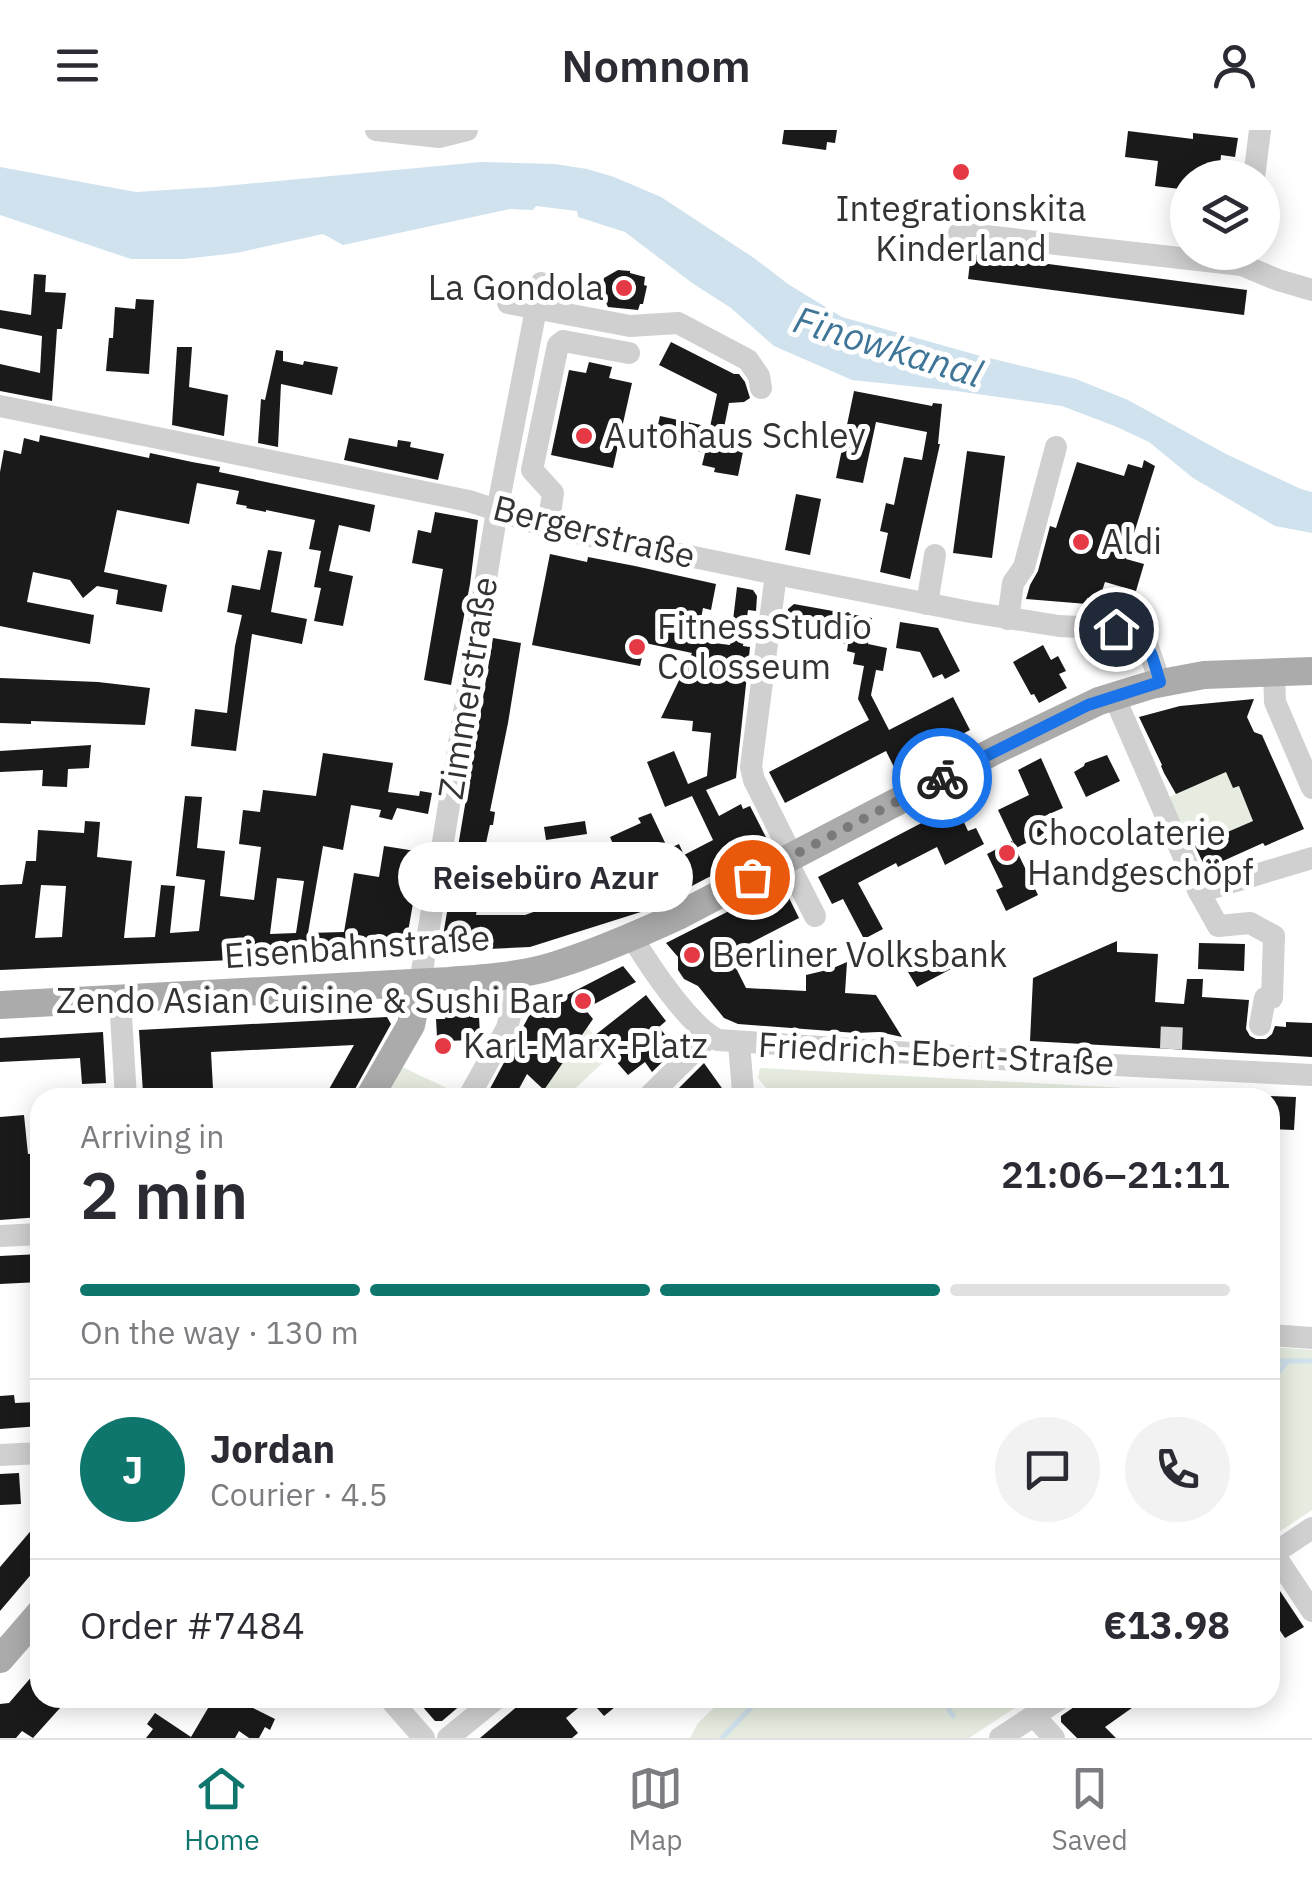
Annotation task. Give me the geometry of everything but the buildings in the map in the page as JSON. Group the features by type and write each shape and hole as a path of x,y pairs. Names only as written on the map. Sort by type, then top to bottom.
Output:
{"main road":[{"name":"Eisenbahnstraße","path":"0,1006 421,972 515,975 556,965 684,913 1088,705 1160,682 1204,675 1312,670"},
{"path":"375,1088 411,1025 421,972"},
{"path":"0,1660 30,1625"}],"street":[{"path":"376,130 439,137 467,130"},
{"path":"1256,160 1260,130"},
{"path":"959,233 1170,252"},
{"path":"1261,270 1278,280 1312,290"},
{"name":"Zimmerstraße","path":"421,972 497,511 540,283"},
{"path":"508,303 630,326 678,323 748,360 759,376 761,388"},
{"path":"548,526 553,493 532,470 558,345 563,341 629,354"},
{"name":"Bergerstraße","path":"0,406 468,501 548,526 776,574 1008,619 1134,633 1146,642 1160,682"},
{"path":"1008,619 1013,583 1024,567 1056,447"},
{"path":"927,604 936,554"},
{"path":"776,574 752,768 815,916"},
{"path":"1274,672 1275,702 1312,788"},
{"path":"1114,696 1199,892 1218,926 1250,923 1274,936 1272,998 1264,998 1260,1025"},
{"path":"1199,892 1312,858"},
{"path":"632,937 690,1016 710,1036 657,1088"},
{"path":"474,1088 507,1028 515,975"},
{"path":"120,999 125,1088"},
{"name":"Friedrich-Ebert-Straße","path":"710,1036 739,1043 1312,1075"},
{"path":"739,1043 743,1088"},
{"path":"0,1236 30,1234"},
{"path":"1280,1336 1312,1338"},
{"path":"0,1455 30,1454"},
{"path":"1280,1550 1312,1528"},
{"path":"1280,1566 1312,1610"},
{"path":"398,1708 424,1738"},
{"path":"448,1738 485,1708"},
{"path":"1000,1738 1046,1708"},
{"path":"1034,1716 1054,1738"}],"shaded area":[{"path":"1226,772 1239,786 1253,821 1187,845 1167,798"},
{"path":"587,1027 611,1055 576,1088 545,1088"},
{"path":"400,1066 447,1088 388,1088"},
{"path":"760,1068 1124,1088 766,1088 758,1078"},
{"path":"1280,1348 1312,1350 1312,1510 1280,1531"},
{"path":"714,1708 1015,1708 969,1738 690,1738"}],"water":[{"name":"Finowkanal","path":"481,162 555,164 614,177 661,197 842,317 1076,379 1128,400 1226,454 1312,492 1312,533 1275,526 1193,478 1149,442 1062,406 852,380 774,346 731,308 625,232 578,217 577,211 536,206 533,210 510,209 343,245 323,234 236,253 184,259 131,259 0,215 0,167 136,192"}],"waterway":[{"path":"1280,1361 1312,1361"},
{"path":"1280,1370 1288,1361"},
{"path":"722,1738 750,1708"},
{"path":"948,1708 953,1716"}],"tunnel":[{"path":"1171,1049 1172,1022"}],"way so far":[{"path":"752,877 942,778"}],"place":[{"name":"Integrationskita Kinderland","path":"961,172"},
{"name":"La Gondola","path":"624,288"},
{"name":"Autohaus Schley","path":"584,436"},
{"name":"Aldi","path":"1081,542"},
{"name":"FitnessStudio Colosseum","path":"637,647"},
{"name":"Chocolaterie Handgeschöpf","path":"1007,853"},
{"name":"Reisebüro Azur","path":"752,877"},
{"name":"Berliner Volksbank","path":"692,955"},
{"name":"Zendo Asian Cuisine & Sushi Bar","path":"583,1001"},
{"name":"Karl-Marx-Platz","path":"443,1046"}],"route":[{"path":"942,778 1098,700 1160,682 1146,642 1134,633 1116,629"}]}
